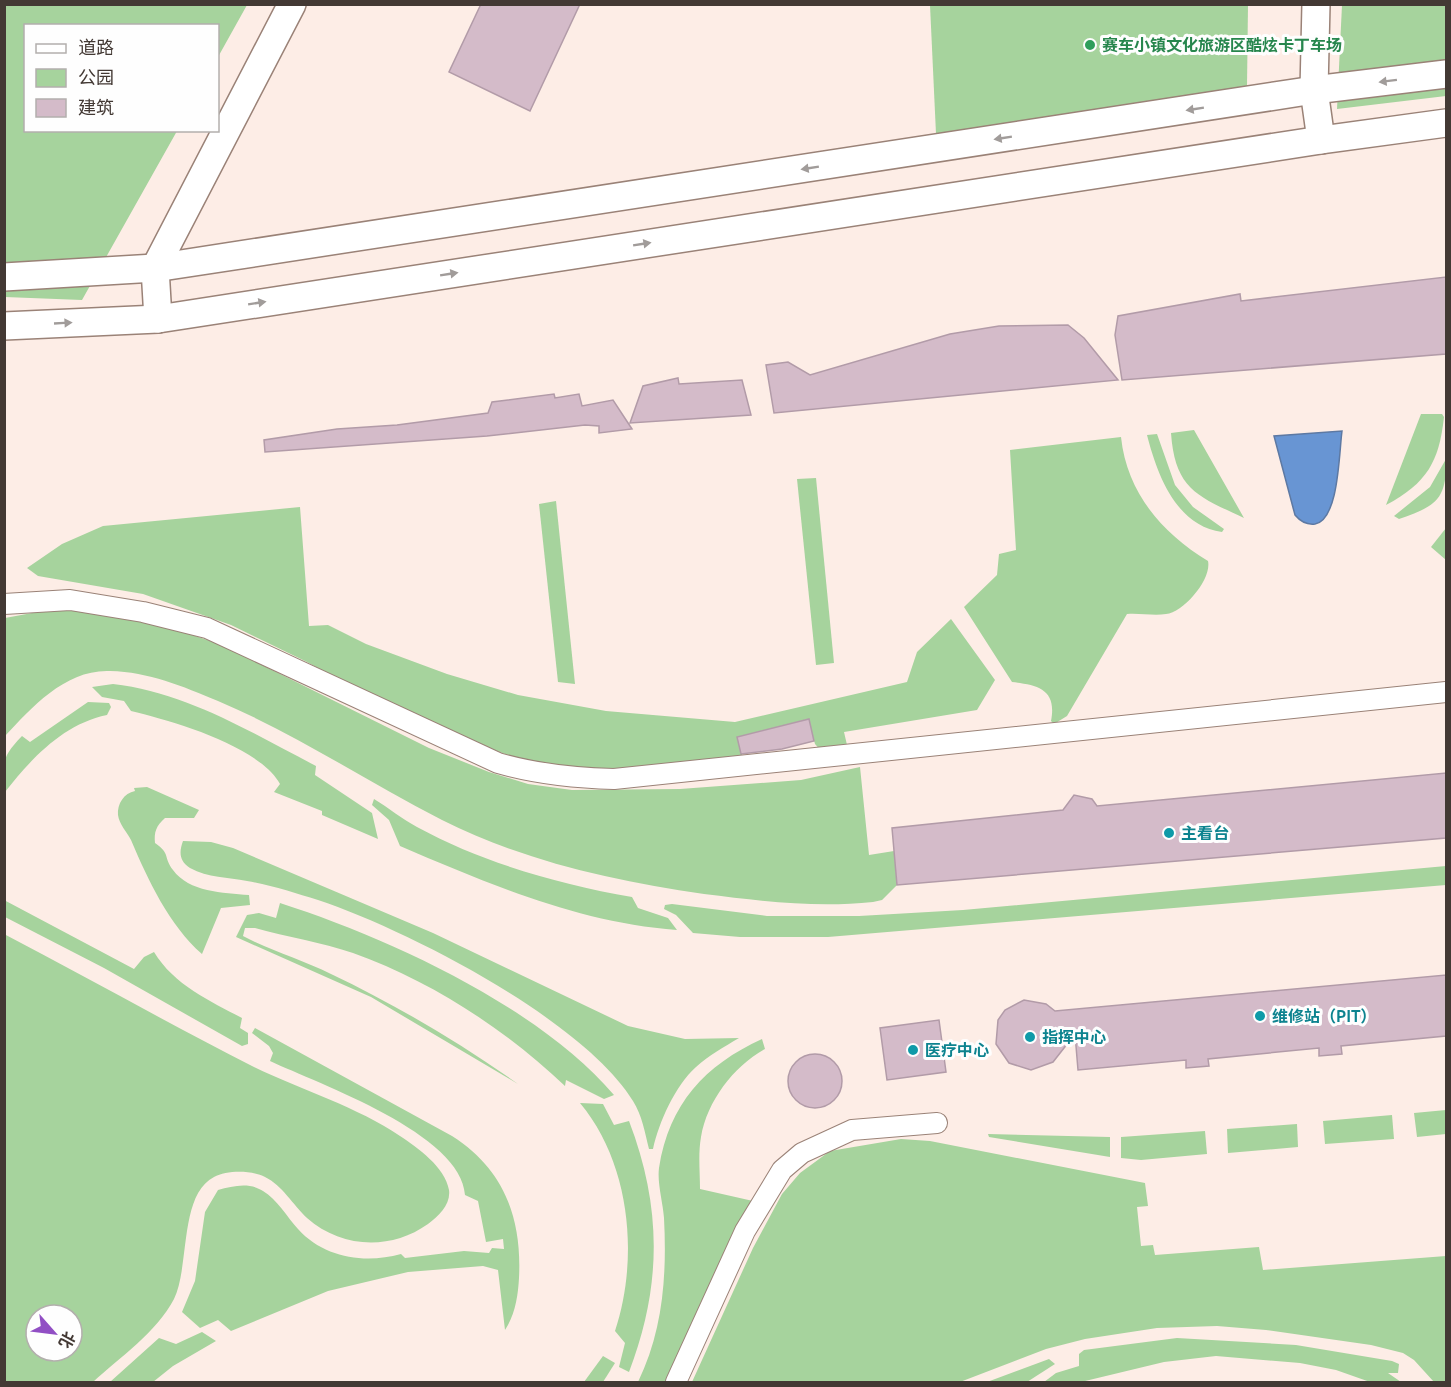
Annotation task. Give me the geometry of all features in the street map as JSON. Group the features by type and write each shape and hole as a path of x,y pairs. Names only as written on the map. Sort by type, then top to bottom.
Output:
{"street":[{"path":"158,319 155,268 292,4"},
{"path":"1316,4 1314,90 1321,140"},
{"path":"4,277 155,268 1314,90 1446,74"},
{"path":"4,326 158,319 1321,140 1446,123"},
{"path":"4,604 70,600 143,612 207,628 498,763 533,773 580,778 614,779 1446,692"},
{"path":"676,1383 745,1231 782,1170 802,1153 852,1130 937,1123"}],"green space":[{"path":"5,5 247,5 219,55 219,24 24,24 24,132 176,132 82,300 5,297"},
{"name":"赛车小镇文化旅游区酷炫卡丁车场","path":"930,5 1248,5 1247,86 936,134"},
{"path":"1342,5 1446,5 1446,96 1337,109"},
{"path":"1421,414 1442,414 1444,417 1439,447 1421,479 1400,497 1386,505"},
{"path":"1194,430 1244,518 1201,496 1183,479 1173,452 1171,433"},
{"path":"1157,434 1175,485 1193,507 1224,529 1222,532 1206,528 1192,520 1171,496 1156,466 1147,435"},
{"path":"1121,437 1131,476 1139,493 1162,524 1176,538 1208,561 1206,577 1195,594 1173,612 1161,615 1127,614 1067,716 1054,724 1051,721 1051,702 1048,696 1038,687 1012,682 964,607 997,575 999,554 1016,550 1010,450"},
{"path":"1446,459 1442,492 1437,499 1423,510 1399,519 1394,516 1430,487"},
{"path":"816,478 834,663 816,665 797,479"},
{"path":"556,501 575,684 558,682 539,504"},
{"path":"300,507 309,626 328,625 366,644 447,674 518,695 606,711 735,722 907,682 917,652 951,619 995,680 977,710 844,732 847,745 822,752 815,744 808,719 738,737 743,759 675,767 590,769 554,767 519,759 486,747 348,685 231,625 143,594 38,576 27,568 62,544 103,526"},
{"path":"1446,528 1446,560 1431,547"},
{"path":"59,608 148,620 222,645 429,748 489,772 528,784 572,790 680,789 801,780 860,767 869,855 894,851 897,885 882,900 873,902 788,903 670,889 570,868 504,847 473,834 442,820 247,714 178,685 138,674 110,671 79,676 38,702 5,736 5,618"},
{"path":"113,684 140,688 192,705 243,728 316,766 315,775 372,813 378,839 322,815 322,811 274,792 280,784 269,770 235,747 191,728 131,711 124,701 102,697 92,687"},
{"path":"88,702 109,703 111,707 107,715 76,726 49,744 5,792 5,761 10,750 22,736 30,742"},
{"path":"147,787 199,810 194,818 165,818 155,832 155,843 165,853 173,870 188,883 197,887 249,895 250,905 221,908 202,954 179,930 160,901 131,840 121,825 118,811 122,800 135,791 134,788"},
{"path":"374,799 417,827 495,862 549,879 632,897 638,908 668,918 677,930 605,919 535,900 400,846 389,820 372,805"},
{"path":"183,841 211,842 233,848 433,933 628,1026 685,1039 739,1038 717,1051 688,1075 669,1105 659,1127 653,1149 649,1149 636,1106 609,1070 575,1040 535,1010 444,955 355,914 283,889 211,875 190,868 181,856"},
{"path":"1446,866 1446,885 828,937 740,937 693,933 676,915 664,909 665,905 672,904 767,916 859,916 963,910"},
{"path":"4,900 134,969 144,957 154,952 162,964 182,983 242,1018 240,1028 248,1033 248,1044 242,1046 104,968 5,917"},
{"path":"280,903 368,935 460,979 546,1033 583,1063 614,1095 604,1099 566,1080 565,1086 518,1045 492,1026 439,992 382,964 341,949 255,928 245,928 243,936 320,969 379,998 450,1039 518,1084 371,997 236,937 247,915 259,913 276,918"},
{"path":"4,934 252,1066 347,1107 384,1126 422,1152 442,1174 449,1190 446,1205 428,1224 398,1239 366,1242 350,1240 320,1228 307,1218 277,1185 265,1177 239,1172 214,1177 203,1186 195,1199 190,1215 179,1285 167,1311 137,1344 93,1382 5,1382"},
{"path":"255,1028 452,1136 485,1164 506,1197 517,1235 518,1292 514,1312 505,1330 498,1270 483,1266 408,1272 328,1291 231,1331 218,1320 200,1328 182,1312 195,1281 205,1212 218,1190 229,1187 258,1188 282,1208 308,1239 320,1247 346,1256 373,1258 401,1254 405,1258 464,1251 489,1253 492,1248 504,1249 503,1239 486,1242 478,1201 465,1195 458,1173 440,1152 415,1132 385,1114 270,1061 273,1053 269,1046 252,1033"},
{"path":"762,1039 765,1049 733,1075 709,1110 701,1137 700,1150 700,1189 753,1201 669,1382 638,1382 653,1343 664,1281 665,1239 659,1168 671,1124 693,1089 707,1074 723,1061"},
{"path":"580,1103 603,1104 614,1125 629,1121 648,1184 654,1247 652,1277 648,1309 629,1372 619,1367 625,1343 615,1331 627,1274 626,1213 620,1183 610,1154 597,1127"},
{"path":"1446,1110 1446,1134 1417,1137 1414,1113"},
{"path":"1392,1115 1394,1139 1325,1144 1323,1121"},
{"path":"1297,1124 1298,1147 1228,1153 1227,1129"},
{"path":"1205,1131 1207,1154 1141,1160 1121,1158 1121,1137"},
{"path":"988,1134 1110,1137 1110,1157 989,1137"},
{"path":"901,1139 930,1141 1145,1183 1148,1206 1137,1207 1141,1246 1153,1245 1155,1255 1259,1247 1263,1270 1446,1256 1446,1382 1434,1382 1414,1360 1403,1353 1371,1345 1266,1330 1217,1326 1157,1328 1085,1339 1046,1349 960,1382 692,1382 753,1248 782,1194 800,1173 830,1151"},
{"path":"202,1332 216,1341 173,1366 153,1382 110,1382 159,1338 176,1344"},
{"path":"1177,1338 1296,1345 1392,1361 1399,1364 1398,1373 1388,1373 1401,1382 1370,1382 1336,1370 1300,1363 1216,1356 1164,1362 1081,1382 1044,1382 1056,1373 1079,1366 1079,1354 1084,1350"},
{"path":"603,1356 615,1363 603,1382 584,1382"},
{"path":"1049,1359 1055,1364 1027,1382 987,1382"}],"water":[{"path":"1342,431 1336,484 1329,511 1323,520 1315,524 1301,521 1295,515 1274,436"}],"building":[{"path":"481,4 580,4 530,111 449,72"},
{"path":"1446,277 1446,354 1122,380 1115,335 1118,316 1240,294 1241,301"},
{"path":"1068,325 1084,338 1118,380 774,413 766,365 788,362 810,375 950,334 999,326"},
{"path":"678,378 679,384 742,380 751,415 630,423 643,386"},
{"path":"554,394 555,398 579,394 582,406 613,400 632,429 599,433 599,426 585,425 487,436 265,452 264,440 337,429 397,425 488,413 492,402"},
{"path":"809,719 814,741 782,749 741,754 737,737"},
{"name":"主看台","path":"1446,773 1446,838 897,885 892,828 1063,810 1074,795 1092,799 1097,806"},
{"name":"维修站（PIT）","path":"1446,975 1446,1036 1341,1046 1342,1054 1319,1056 1319,1048 1208,1059 1209,1066 1186,1068 1186,1060 1078,1070 1075,1034 1053,1062 1031,1070 1009,1063 996,1044 998,1020 1005,1010 1024,1000 1046,1004 1055,1011"},
{"name":"医疗中心","path":"939,1020 946,1072 887,1080 880,1028"},
{"path":"810,1054 820,1054 830,1058 838,1066 842,1081 838,1096 830,1104 820,1108 810,1108 800,1104 792,1096 788,1086 788,1076 792,1066 800,1058"}],"place":[{"name":"赛车小镇文化旅游区酷炫卡丁车场","path":"1090,45"},
{"name":"主看台","path":"1169,833"},
{"name":"维修站（PIT）","path":"1260,1016"},
{"name":"指挥中心","path":"1030,1037"},
{"name":"医疗中心","path":"913,1050"}]}
